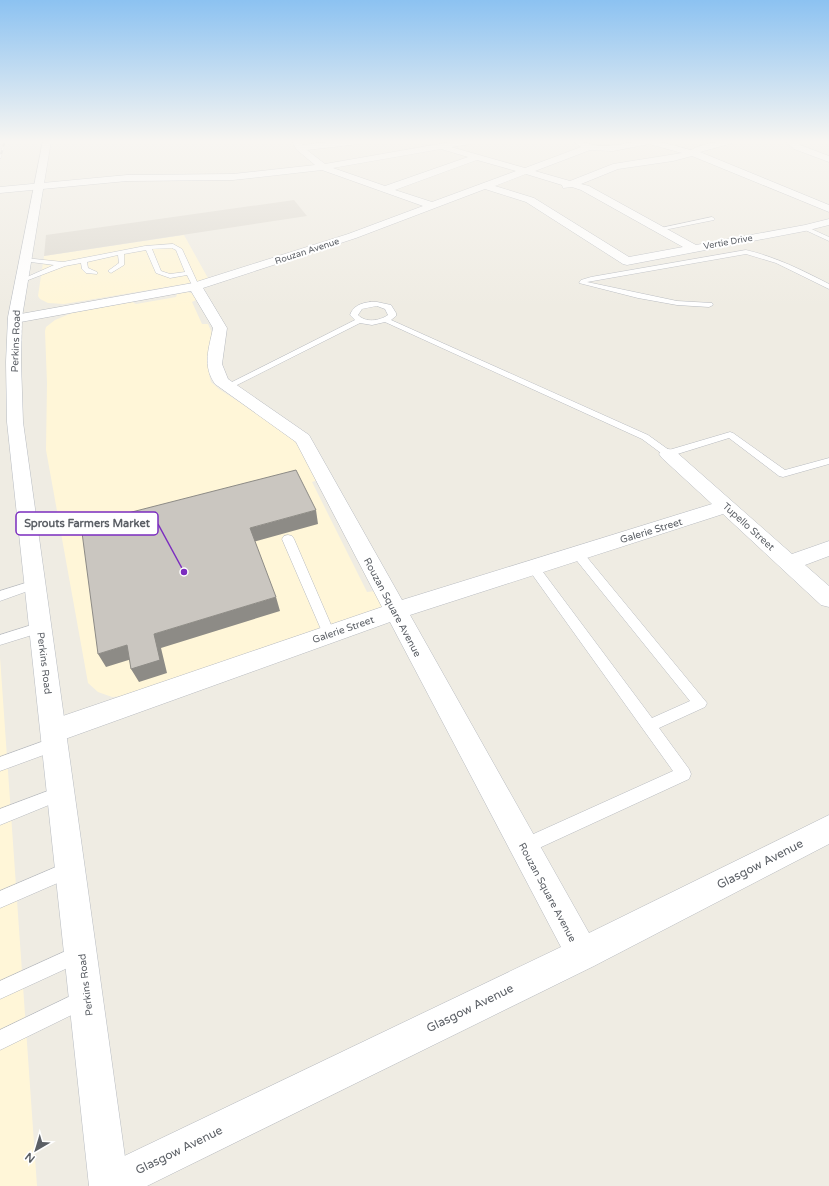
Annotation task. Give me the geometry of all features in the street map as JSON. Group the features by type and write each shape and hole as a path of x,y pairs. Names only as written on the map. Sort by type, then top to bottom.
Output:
{"street":[{"name":"Perkins Road","path":"38,196 15,319 15,422 71,868 108,1185"},
{"path":"404,196 433,206"},
{"name":"Rouzan Avenue","path":"0,321 192,280 352,236 458,196"},
{"path":"518,196 530,200 539,196"},
{"path":"600,196 693,248"},
{"path":"800,196 829,208"},
{"name":"Vertie Drive","path":"530,200 627,261 805,228 829,222"},
{"name":"Rouzan Square Avenue","path":"192,280 220,328 214,364 221,381 302,439 582,954"},
{"name":"Tupello Street","path":"668,454 829,599"},
{"name":"Galerie Street","path":"54,737 329,634 395,611 727,506"},
{"path":"790,563 829,548"},
{"name":"Glasgow Avenue","path":"108,1185 582,954 829,828"}],"lane":[{"path":"659,229 712,219"},
{"path":"805,228 829,239"},
{"path":"21,281 64,264 84,261 100,256 168,246 177,247 179,249 192,280"},
{"path":"149,249 158,272 192,280"},
{"path":"709,305 690,304 638,296 582,283 582,281 746,252 761,255 781,263 829,287"},
{"path":"111,270 122,264 121,253"},
{"path":"25,260 64,264"},
{"path":"84,261 88,272 95,273"},
{"path":"371,304 383,305 391,310 392,316 386,320 372,322 360,320 354,315 354,312 360,307 371,304"},
{"path":"228,386 360,320"},
{"path":"386,320 645,437 668,454 730,435 783,474 829,461"},
{"path":"288,539 329,634"},
{"path":"577,553 700,703 649,726"},
{"path":"524,847 684,774 533,567"},
{"path":"0,596 35,584"},
{"path":"0,640 41,627"},
{"path":"0,764 54,737"},
{"path":"0,817 61,793"},
{"path":"0,900 71,868"},
{"path":"0,990 81,953"},
{"path":"0,1040 86,997"}],"shaded area":[{"path":"294,200 307,216 44,256 46,235"},
{"path":"184,235 209,280 64,304 48,303 40,299 38,296 44,256"},
{"path":"187,292 194,294 196,300 192,302 202,324 208,324 212,333 213,354 209,374 211,382 219,389 278,427 300,446 318,480 312,482 367,592 375,591 382,604 381,608 123,696 112,697 98,692 88,683 46,450 47,383 45,331 46,327 55,320 72,313 132,302 136,304 176,297 177,294"},
{"path":"0,657 37,1186 0,1186"}],"building":[{"path":"296,470 316,510 250,528 276,597 154,634 160,660 131,669 127,645 98,654 81,525"}],"place":[{"name":"Sprouts Farmers Market","path":"184,572"}]}
